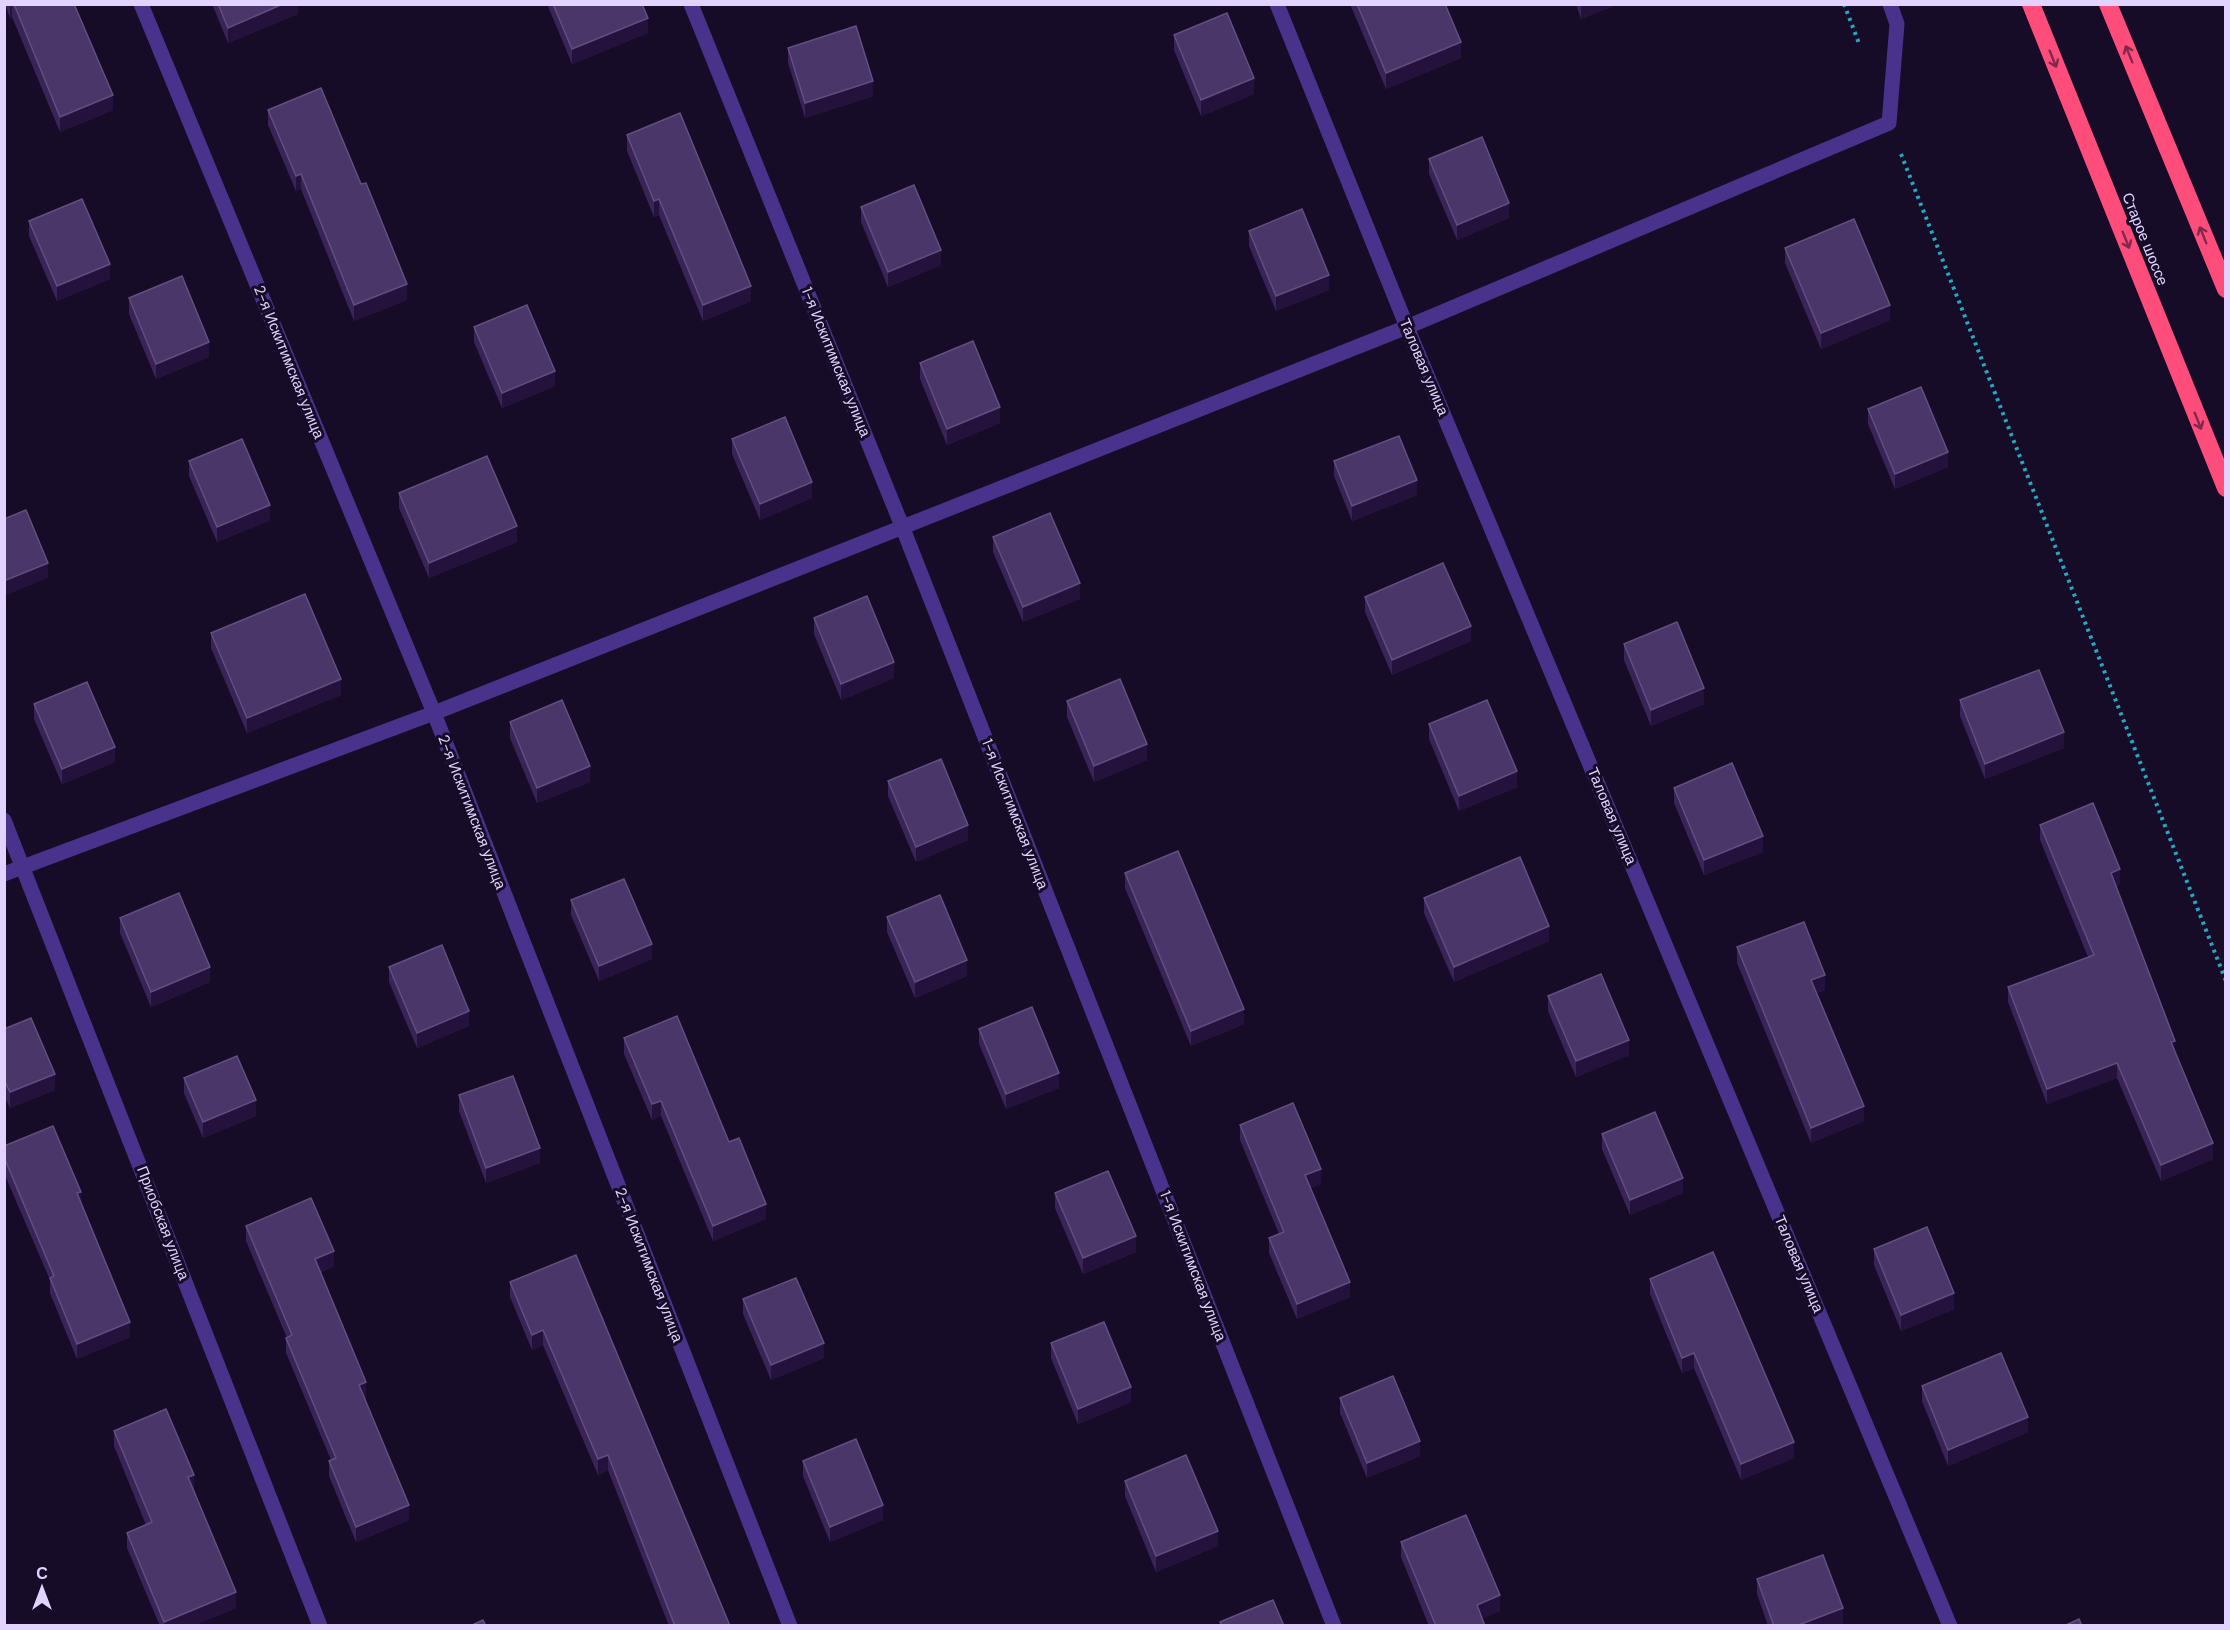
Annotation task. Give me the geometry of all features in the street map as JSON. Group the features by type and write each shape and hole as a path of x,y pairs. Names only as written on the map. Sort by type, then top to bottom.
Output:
{"highway":[{"name":"Старое шоссе","path":"2031,4 2226,488"},
{"path":"2108,4 2226,289"}],"street":[{"name":"2-я Искитимская улица","path":"141,4 434,713 790,1626"},
{"name":"1-я Искитимская улица","path":"691,4 902,526 1334,1626"},
{"name":"Таловая улица","path":"1277,4 1407,327 1950,1626"},
{"path":"4,874 434,713 1407,327 1889,123 1897,24 1890,4"},
{"name":"Приобская улица","path":"4,820 320,1626"}],"path":[{"path":"1844,4 1861,48"},
{"path":"1889,123 2226,981"}],"building":[{"path":"14,4 74,4 113,95 60,117"},
{"path":"218,4 283,4 228,28"},
{"path":"553,4 642,4 648,18 572,49"},
{"path":"1357,4 1445,4 1461,42 1386,73"},
{"path":"1227,13 1254,78 1201,100 1174,35"},
{"path":"856,26 873,81 805,103 788,48"},
{"path":"321,88 361,184 366,183 407,284 354,305 301,174 296,176 268,110"},
{"path":"680,113 751,286 703,305 659,199 654,201 627,135"},
{"path":"1482,137 1509,203 1457,225 1429,159"},
{"path":"914,185 941,250 888,272 861,207"},
{"path":"82,199 110,264 57,286 29,221"},
{"path":"1302,209 1329,275 1276,296 1249,231"},
{"path":"1854,219 1890,305 1821,333 1785,248"},
{"path":"182,276 209,342 156,364 129,298"},
{"path":"527,305 555,371 502,393 474,327"},
{"path":"973,341 1000,407 947,429 920,363"},
{"path":"1921,387 1948,452 1895,474 1868,409"},
{"path":"785,417 812,482 760,504 732,439"},
{"path":"1399,436 1417,480 1352,506 1334,461"},
{"path":"242,439 270,505 217,527 189,461"},
{"path":"487,456 517,526 429,563 399,493"},
{"path":"26,510 48,563 4,581 4,519"},
{"path":"1050,513 1080,583 1023,607 993,537"},
{"path":"1443,563 1471,626 1392,660 1365,597"},
{"path":"305,594 341,679 247,718 211,633"},
{"path":"867,596 894,662 841,684 814,618"},
{"path":"1677,622 1704,688 1651,710 1624,644"},
{"path":"2039,670 2064,732 1985,764 1960,700"},
{"path":"1120,679 1147,744 1094,766 1067,701"},
{"path":"87,682 115,747 62,769 34,704"},
{"path":"562,700 590,766 537,788 510,722"},
{"path":"1487,700 1517,771 1459,796 1429,724"},
{"path":"941,759 968,825 916,847 888,781"},
{"path":"1732,763 1763,836 1704,860 1674,788"},
{"path":"2093,803 2120,869 2111,873 2175,1041 2171,1042 2213,1143 2161,1165 2117,1063 2047,1089 2008,987 2094,955 2040,825"},
{"path":"1178,851 1244,1009 1191,1031 1125,873"},
{"path":"1520,857 1549,926 1454,967 1424,898"},
{"path":"624,879 652,944 599,966 571,900"},
{"path":"179,893 210,967 151,992 120,918"},
{"path":"940,895 967,960 915,982 887,917"},
{"path":"1804,922 1825,975 1811,980 1864,1106 1811,1128 1737,947"},
{"path":"442,945 469,1011 417,1033 389,967"},
{"path":"1601,974 1629,1040 1576,1061 1548,996"},
{"path":"1032,1007 1059,1073 1006,1094 979,1029"},
{"path":"677,1016 729,1142 739,1138 766,1204 713,1226 661,1101 652,1104 624,1038"},
{"path":"31,1018 55,1074 10,1092 4,1080 4,1029"},
{"path":"237,1056 256,1100 203,1122 184,1078"},
{"path":"513,1076 540,1148 486,1168 459,1095"},
{"path":"1293,1103 1321,1169 1305,1175 1350,1282 1297,1304 1269,1238 1284,1232 1240,1125"},
{"path":"1655,1112 1683,1178 1630,1200 1602,1134"},
{"path":"53,1126 81,1192 77,1193 130,1322 77,1344 50,1278 54,1276 4,1157 4,1146"},
{"path":"1108,1171 1136,1236 1083,1258 1055,1193"},
{"path":"311,1198 334,1251 315,1259 366,1382 359,1385 409,1505 356,1527 329,1461 336,1458 286,1338 292,1335 246,1226"},
{"path":"1927,1227 1954,1293 1901,1315 1874,1249"},
{"path":"1713,1252 1794,1442 1741,1464 1694,1353 1682,1358 1650,1279"},
{"path":"576,1255 730,1626 675,1626 608,1455 598,1459 543,1330 532,1335 510,1282"},
{"path":"796,1278 824,1343 771,1365 743,1299"},
{"path":"1104,1322 1131,1387 1078,1409 1051,1343"},
{"path":"2001,1353 2028,1417 1948,1450 1922,1386"},
{"path":"1393,1376 1420,1441 1367,1463 1340,1398"},
{"path":"166,1409 194,1475 188,1477 236,1592 164,1622 127,1533 152,1522 114,1431"},
{"path":"856,1439 883,1505 830,1527 803,1461"},
{"path":"1186,1455 1218,1531 1156,1556 1125,1481"},
{"path":"1466,1515 1500,1595 1477,1605 1485,1626 1436,1626 1401,1542"},
{"path":"1823,1555 1843,1608 1796,1626 1774,1626 1757,1579"},
{"path":"1273,1600 1284,1626 1222,1626 1220,1622"},
{"path":"2079,1619 2082,1626 2064,1626"},
{"path":"483,1620 486,1626 470,1626"}]}
